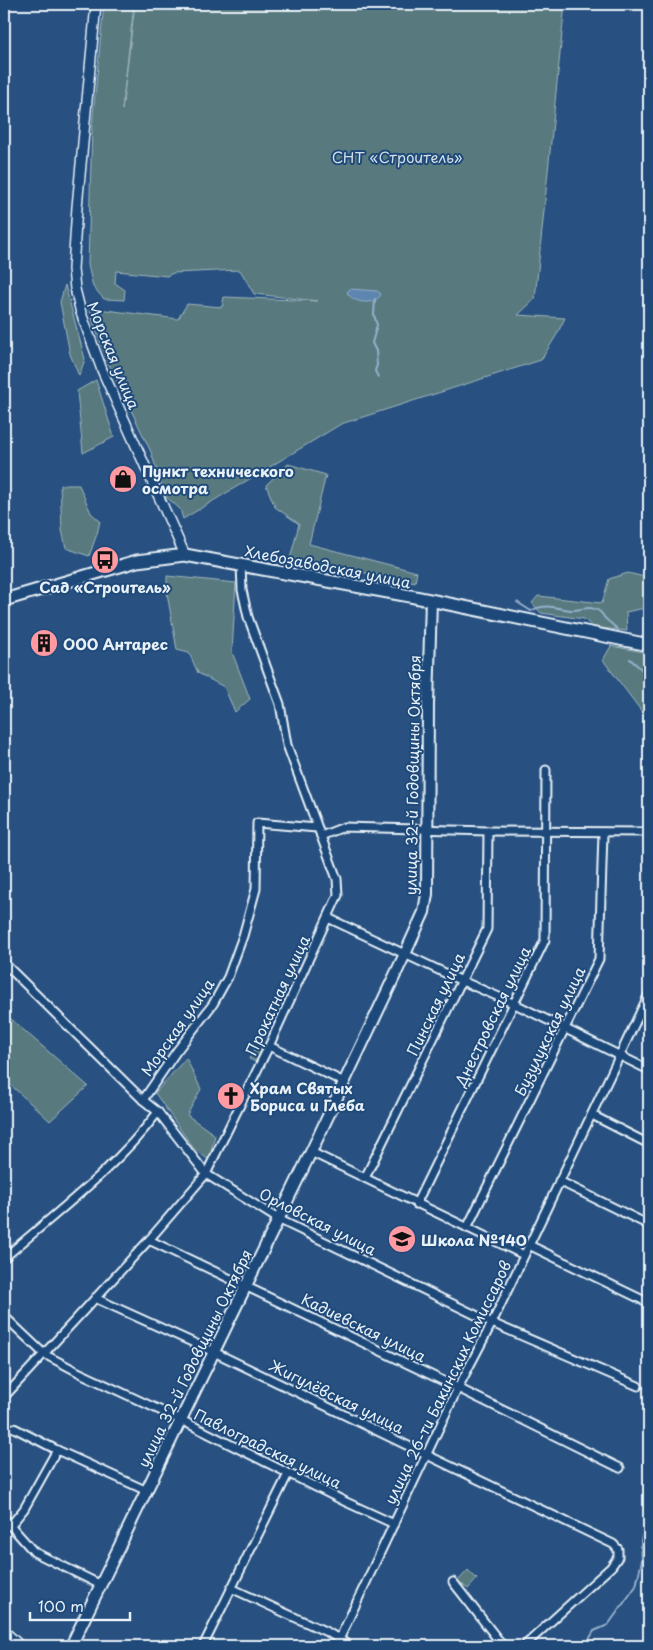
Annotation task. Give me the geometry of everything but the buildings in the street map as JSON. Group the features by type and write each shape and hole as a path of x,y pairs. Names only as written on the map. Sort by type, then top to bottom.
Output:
{"main road":[{"name":"Хлебозаводская улица","path":"4,600 137,561 185,555 431,600 649,645"},
{"name":"улица 32-й Годовщины Октября","path":"71,1646 311,1152 424,912 427,894 431,600"}],"street":[{"name":"Морская улица","path":"96,4 77,207 73,269 76,295 102,370 185,555"},
{"name":"Прокатная улица","path":"4,1397 149,1240 206,1174 269,1046 338,895 337,879 287,745 280,704 248,617 242,590 241,564"},
{"name":"Днестровская улица","path":"416,1204 545,940 546,770"},
{"name":"Морская улица","path":"143,1100 176,1052 213,1004 228,977 243,936 256,889 257,823 318,828"},
{"path":"321,836 344,827 488,831 649,832"},
{"name":"Пинская улица","path":"365,1178 487,929 488,831"},
{"name":"Бузулукская улица","path":"467,1228 599,959 603,832"},
{"path":"328,918 515,1004 649,1070"},
{"path":"4,963 143,1100 158,1112 206,1174"},
{"name":"улица 26-ти Бакинских Комиссаров","path":"337,1643 649,994"},
{"path":"269,1046 344,1082"},
{"path":"4,1258 110,1168 144,1131 158,1112"},
{"path":"592,1115 649,1144"},
{"path":"311,1152 524,1255"},
{"name":"Орловская улица","path":"206,1174 278,1219 492,1322 638,1386"},
{"path":"559,1181 649,1225"},
{"name":"Кадиевская улица","path":"149,1240 246,1285 620,1468"},
{"path":"529,1245 649,1303"},
{"name":"Жигулёвская улица","path":"95,1298 214,1352 613,1544 618,1550 618,1557 611,1567 524,1646"},
{"name":"Павлоградская улица","path":"4,1316 44,1354 80,1374 181,1420 288,1474 394,1524"},
{"path":"14,1428 57,1450 147,1490"},
{"path":"10,1526 24,1509 57,1450"},
{"path":"203,1646 288,1474"},
{"path":"4,1518 34,1552 101,1585"},
{"path":"453,1582 503,1646"},
{"path":"231,1588 329,1633 337,1643 350,1646"},
{"path":"4,1632 20,1646"}],"green space":[{"name":"СНТ «Строитель»","path":"104,4 134,4 122,110 135,4 565,4 535,299 518,315 565,318 541,360 341,424 183,519 180,509 165,496 151,452 108,362 93,322 90,308 178,319 187,304 222,307 224,297 318,301 254,294 240,270 173,273 167,276 116,271 115,283 125,290 124,300 104,299 93,287 88,265 92,126"},
{"path":"65,285 85,359 79,376 70,354 60,302"},
{"path":"96,380 114,437 83,453 77,391"},
{"path":"288,464 326,475 309,544 417,572 415,582 290,559 299,524 275,507 266,485"},
{"path":"60,485 79,485 91,513 100,521 89,556 66,548 62,530"},
{"path":"628,573 649,578 649,610 645,608 626,612 627,631 593,627 584,619 541,613 532,603 538,596 602,603 609,579"},
{"path":"167,576 236,583 232,652 250,699 235,712 224,687 198,673 189,653 177,650 167,593"},
{"path":"611,646 649,653 649,717 645,716 603,660"},
{"path":"4,1013 88,1086 50,1121 4,1079"},
{"path":"256,1046 263,1050 256,1062 249,1059"},
{"path":"186,1058 201,1089 187,1115 215,1135 209,1160 194,1149 155,1093"},
{"path":"468,1570 477,1579 468,1589 458,1581"}],"water":[{"path":"350,289 377,291 381,294 374,300 364,302 350,296 347,292"}],"waterway":[{"path":"375,299 374,315 377,325 372,343 376,351 377,365 375,371 378,377"},
{"path":"517,602 531,611 546,607 573,610 596,609 618,630"},
{"path":"630,659 649,676"},
{"path":"585,1646 594,1631 608,1625 636,1586 642,1560 641,1541 649,1509"}],"place":[{"name":"Пункт технического осмотра","path":"123,479"},
{"name":"Сад «Строитель»","path":"105,560"},
{"name":"ООО Антарес","path":"44,643"},
{"name":"Храм Святых Бориса и Глеба","path":"231,1096"},
{"name":"Школа №140","path":"402,1239"}]}
